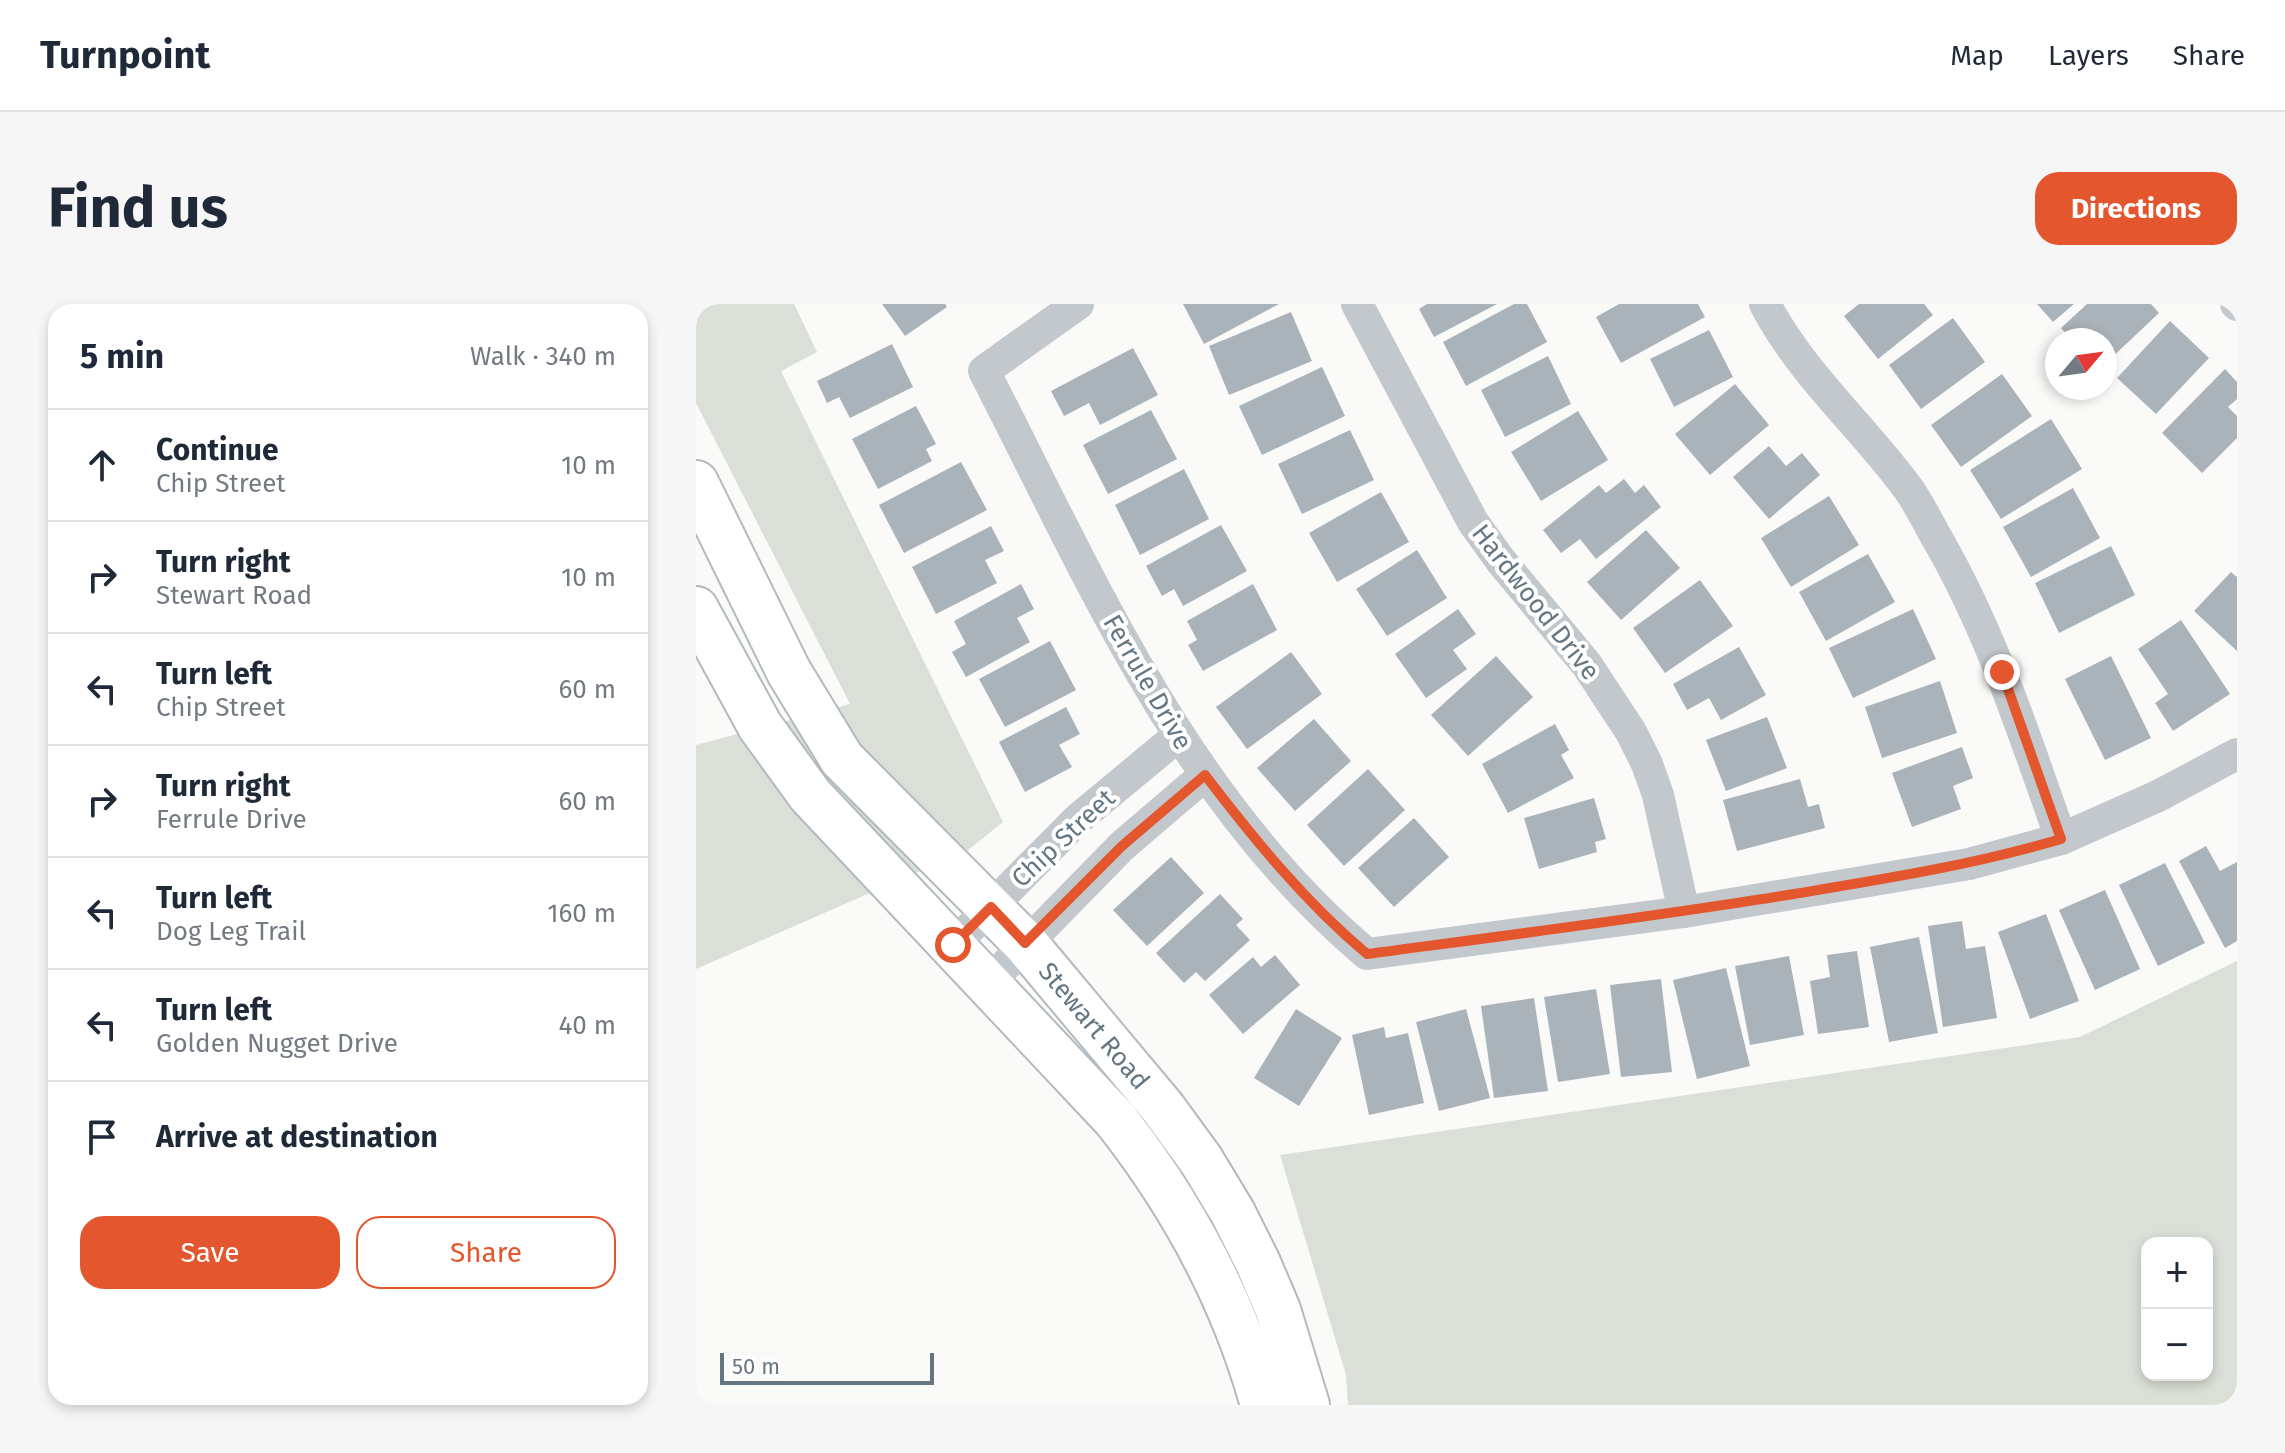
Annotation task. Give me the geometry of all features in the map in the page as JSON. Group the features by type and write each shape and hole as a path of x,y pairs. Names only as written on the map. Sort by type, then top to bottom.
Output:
{"street":[{"name":"Ferrule Drive","path":"1078,304 984,371 1123,643 1178,736 1244,826 1314,905 1367,954 1684,912"},
{"name":"Hardwood Drive","path":"1357,304 1473,522 1501,561 1587,665 1631,732 1658,795 1684,912"},
{"path":"1765,304 1776,325 1814,375 1908,489 1959,577 2002,672 2061,839"},
{"name":"Stewart Road","path":"696,483 789,672 842,759 1025,943 1163,1108 1201,1160 1258,1263 1278,1310 1307,1405"},
{"name":"Stewart Road","path":"696,609 760,726 810,795 1115,1119 1160,1180 1210,1267 1263,1405"},
{"name":"Chip Street","path":"953,945 1078,819 1178,736"},
{"path":"1684,912 1933,871 2016,853 2061,839 2158,796 2237,754"},
{"name":"Chip Street","path":"988,983 1122,846 1205,775"}],"shaded area":[{"path":"696,304 794,304 817,352 781,371 1003,822 968,850 696,969 696,745 850,704 696,403"},
{"path":"2237,961 2237,1405 1348,1405 1346,1375 1280,1155 2080,1037"}],"building":[{"path":"882,304 945,304 947,307 905,336"},
{"path":"1183,304 1279,304 1204,344"},
{"path":"1427,304 1497,304 1434,337 1419,309"},
{"path":"1514,304 1527,304 1547,342 1466,386 1443,342"},
{"path":"1619,304 1698,304 1705,317 1621,363 1596,317"},
{"path":"1859,304 1924,304 1933,315 1878,359 1844,316"},
{"path":"2037,304 2074,304 2053,322"},
{"path":"2087,304 2151,304 2159,313 2117,353 2117,328 2061,328"},
{"path":"1291,312 1312,361 1229,395 1209,346"},
{"path":"1953,318 1985,362 1921,409 1889,365"},
{"path":"2170,321 2209,358 2156,414 2117,378"},
{"path":"1709,330 1733,377 1674,407 1650,359"},
{"path":"892,344 913,387 850,418 839,397 827,403 817,381"},
{"path":"1133,348 1158,395 1100,425 1089,403 1064,416 1051,391"},
{"path":"1548,356 1571,404 1505,437 1481,390"},
{"path":"1322,367 1345,416 1262,455 1239,406"},
{"path":"2225,369 2237,382 2237,399 2228,407 2237,416 2237,438 2202,473 2162,433"},
{"path":"2002,374 2032,416 1961,467 1931,425"},
{"path":"1735,384 1769,425 1710,475 1675,434"},
{"path":"916,406 936,444 926,449 932,461 878,489 852,439"},
{"path":"1151,410 1177,459 1108,494 1083,445"},
{"path":"1578,411 1608,460 1541,501 1511,452"},
{"path":"2051,419 2082,469 2001,519 1970,470"},
{"path":"1350,430 1374,480 1302,514 1278,464"},
{"path":"1769,446 1786,466 1802,453 1820,475 1769,519 1733,477"},
{"path":"961,462 987,510 904,553 879,505"},
{"path":"1184,469 1209,519 1140,555 1115,505"},
{"path":"1624,479 1635,493 1644,485 1661,507 1596,559 1580,539 1561,553 1543,530 1599,485 1606,493"},
{"path":"2073,488 2100,538 2031,577 2003,527"},
{"path":"1381,492 1409,542 1337,582 1309,533"},
{"path":"1829,496 1859,545 1791,587 1761,538"},
{"path":"1221,525 1247,571 1183,606 1174,589 1162,596 1146,566"},
{"path":"991,526 1004,551 985,560 997,583 936,614 912,567"},
{"path":"1646,530 1680,568 1621,620 1587,582"},
{"path":"2111,546 2135,595 2059,633 2035,583"},
{"path":"1417,550 1447,598 1387,636 1356,589"},
{"path":"1868,554 1895,602 1826,641 1799,592"},
{"path":"2231,572 2237,577 2237,651 2194,611"},
{"path":"1700,580 1733,626 1665,673 1633,628"},
{"path":"1021,584 1034,609 1017,618 1030,642 966,677 952,652 966,644 954,621"},
{"path":"1253,584 1277,630 1203,671 1188,645 1197,640 1187,621"},
{"path":"1458,609 1476,634 1453,650 1467,669 1426,698 1395,654"},
{"path":"1913,609 1936,659 1853,698 1829,648"},
{"path":"2181,620 2230,694 2173,731 2155,703 2168,694 2138,649"},
{"path":"1050,641 1076,690 1005,727 979,679"},
{"path":"1739,647 1766,695 1721,720 1709,698 1687,710 1673,684"},
{"path":"1291,652 1322,694 1247,749 1216,707"},
{"path":"1496,656 1533,697 1468,756 1431,715"},
{"path":"2111,656 2151,738 2105,760 2065,679"},
{"path":"1940,681 1957,733 1882,758 1865,707"},
{"path":"1066,707 1080,734 1059,745 1072,767 1025,792 999,742"},
{"path":"1767,717 1787,768 1726,791 1706,740"},
{"path":"1314,719 1351,761 1295,811 1257,768"},
{"path":"1555,724 1569,750 1561,755 1574,778 1508,813 1482,764"},
{"path":"1962,747 1973,778 1953,786 1961,809 1912,827 1892,773"},
{"path":"1368,769 1405,810 1344,866 1307,825"},
{"path":"1800,779 1808,807 1819,804 1825,828 1737,851 1723,800"},
{"path":"1594,798 1606,839 1595,842 1597,852 1539,869 1524,818"},
{"path":"1414,818 1449,857 1394,907 1358,868"},
{"path":"2206,846 2220,871 2237,862 2237,941 2225,948 2179,861"},
{"path":"1171,857 1204,893 1147,946 1113,910"},
{"path":"2165,863 2205,943 2158,966 2119,885"},
{"path":"2105,890 2140,969 2095,990 2059,910"},
{"path":"1220,894 1243,919 1236,925 1250,940 1205,981 1196,972 1184,983 1156,953"},
{"path":"2046,914 2079,1001 2030,1019 1998,932"},
{"path":"1962,921 1966,949 1985,946 1997,1018 1943,1027 1928,926"},
{"path":"1919,937 1938,1033 1889,1042 1870,947"},
{"path":"1857,951 1869,1027 1818,1034 1810,981 1830,977 1827,955"},
{"path":"1275,955 1300,985 1243,1034 1209,995 1253,957 1261,967"},
{"path":"1789,956 1804,1035 1750,1045 1735,966"},
{"path":"1726,968 1750,1066 1697,1079 1673,980"},
{"path":"1661,979 1672,1072 1621,1077 1610,985"},
{"path":"1596,989 1610,1074 1558,1082 1544,997"},
{"path":"1534,998 1548,1091 1494,1098 1481,1006"},
{"path":"1296,1009 1342,1038 1299,1106 1254,1078"},
{"path":"1466,1009 1490,1098 1439,1111 1416,1022"},
{"path":"1384,1027 1386,1038 1408,1033 1424,1103 1369,1115 1352,1035"}],"route":[{"path":"953,945 991,907 1025,943 1122,846 1205,775 1244,826 1314,905 1367,954 1684,912 1921,873 2016,853 2061,839 2002,672"}]}
